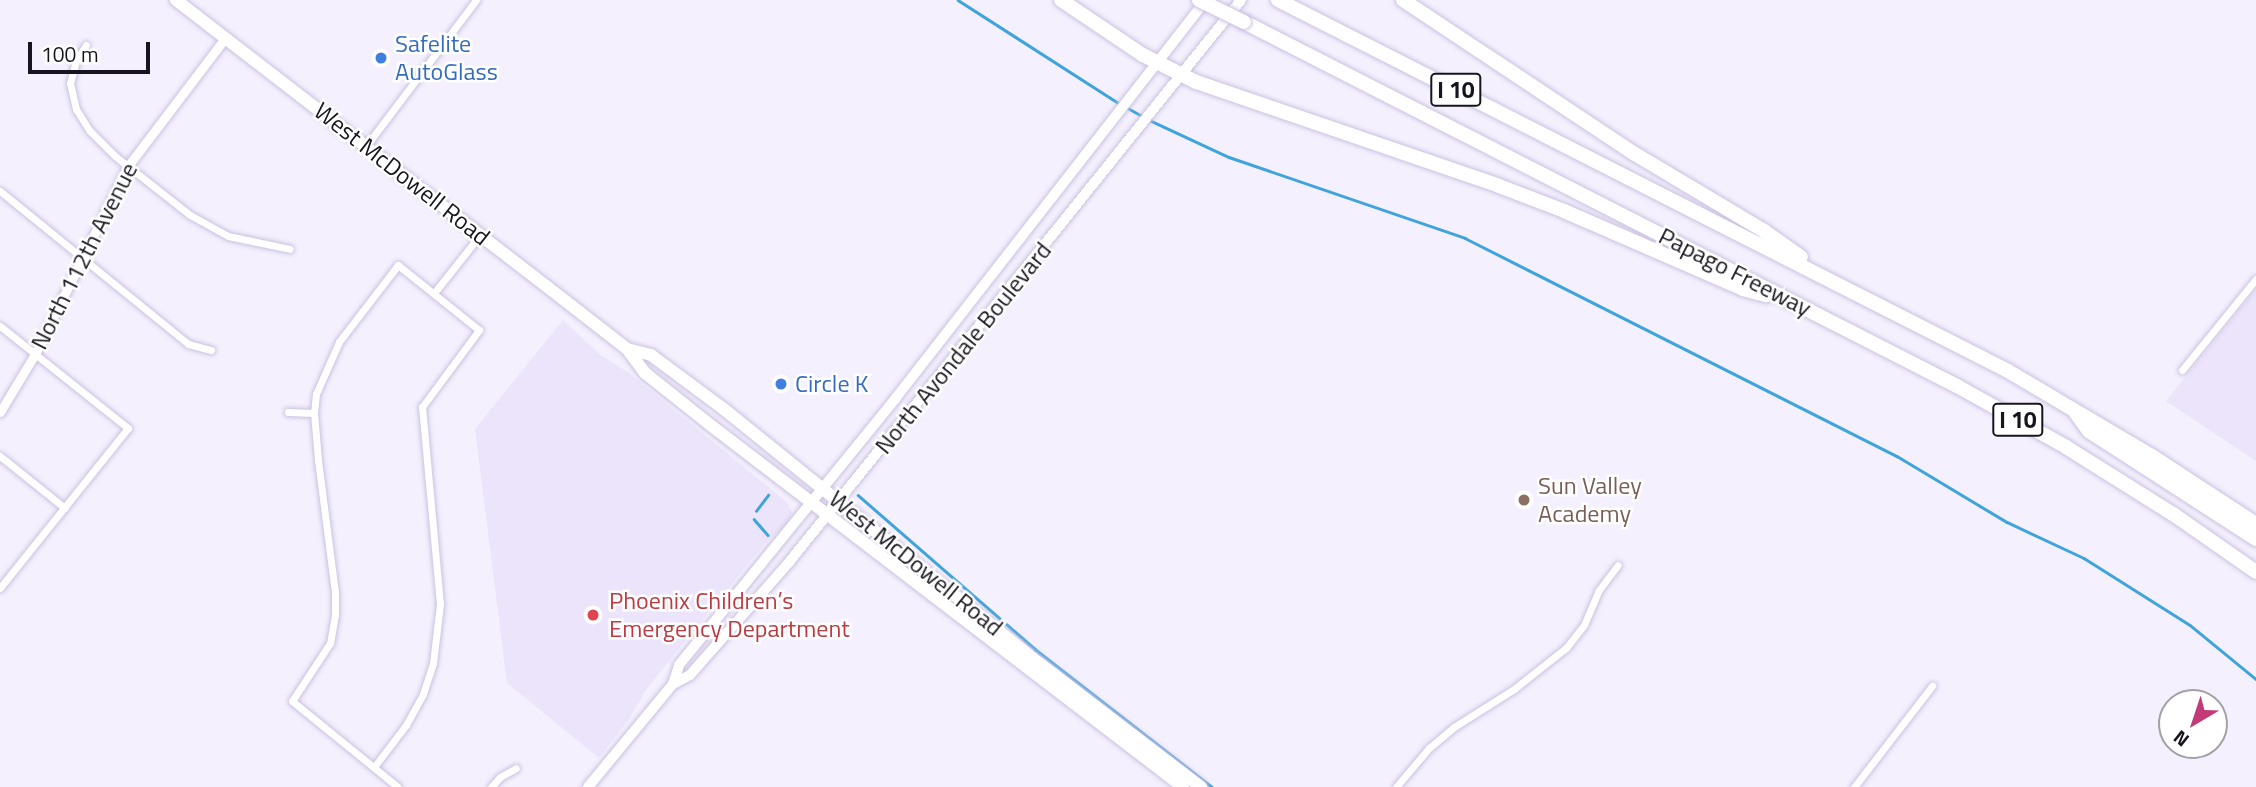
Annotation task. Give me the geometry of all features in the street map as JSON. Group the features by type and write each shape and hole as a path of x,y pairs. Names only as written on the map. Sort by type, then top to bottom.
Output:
{"highway":[{"path":"1061,0 1182,76 1499,186 1564,211 1743,289 1788,299"},
{"name":"Papago Freeway","path":"1199,0 1921,367 2066,447 2256,572"},
{"name":"Papago Freeway","path":"1278,0 1836,283 2072,408 2256,524"},
{"path":"1403,0 1635,154 1763,231 1836,283"},
{"path":"2072,408 2089,431 2256,539"},
{"path":"2236,558 2256,577"}],"main road":[{"name":"West McDowell Road","path":"176,0 627,349 645,373 811,503 1183,787"},
{"name":"North Avondale Boulevard","path":"588,787 673,684 679,665 824,487 1206,0"},
{"name":"North Avondale Boulevard","path":"673,684 690,675 827,515 1241,0"},
{"path":"969,303 985,318"},
{"name":"West McDowell Road","path":"627,349 651,355 824,487 1049,671 1201,787"}],"street":[{"path":"366,146 476,0"},
{"name":"North 112th Avenue","path":"0,411 35,354 128,166 225,38"},
{"path":"86,45 76,61 70,83 76,109 90,131 128,166 190,215 228,236 290,249"},
{"path":"0,191 188,344 211,350"},
{"path":"434,293 481,235"},
{"path":"374,767 406,725 424,694 433,663 440,604 422,408 479,330 398,265 339,342 324,372 314,413 335,592 335,615 330,643 292,701 398,787"},
{"path":"2182,370 2256,279"},
{"path":"0,326 128,428 0,587"},
{"path":"288,412 314,413"},
{"path":"0,456 65,508"},
{"path":"1396,787 1429,748 1454,727 1514,689 1566,648 1584,625 1599,590 1618,565"},
{"path":"1854,787 1933,686"},
{"path":"491,787 500,777 516,768"}],"shaded area":[{"path":"2256,289 2256,461 2166,401"},
{"path":"563,320 598,353 629,373 788,503 792,513 787,524 765,543 647,688 629,719 599,758 507,683 475,429"}],"waterway":[{"path":"958,0 1120,104"},
{"path":"1126,107 1142,116"},
{"path":"1147,119 1229,157 1465,238 1897,456 2007,522 2084,558 2190,625 2256,679"},
{"path":"756,511 768,495"},
{"path":"858,495 1035,649 1212,787"},
{"path":"754,519 768,535"}],"place":[{"name":"Safelite AutoGlass","path":"381,58"},
{"name":"Circle K","path":"781,384"},
{"name":"Sun Valley Academy","path":"1524,500"},
{"name":"Phoenix Children’s Emergency Department","path":"593,615"}]}
